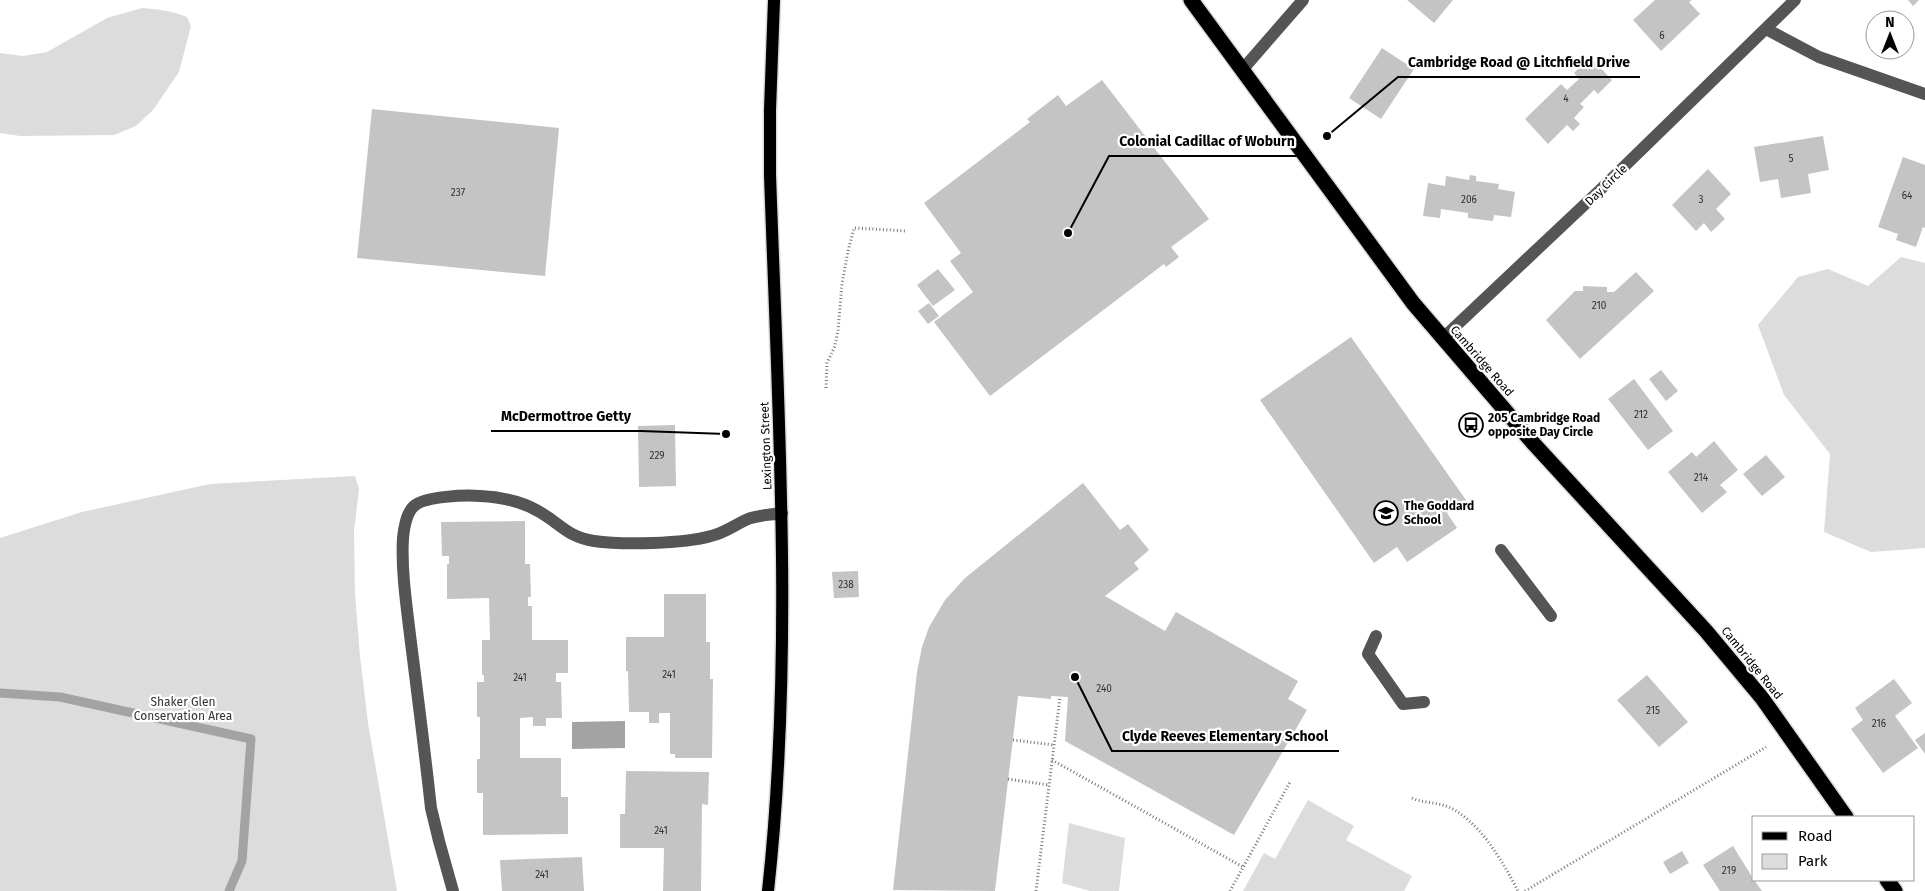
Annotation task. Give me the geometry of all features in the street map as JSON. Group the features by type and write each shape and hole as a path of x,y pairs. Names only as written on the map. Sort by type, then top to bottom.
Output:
{"highway":[{"name":"Cambridge Road","path":"1192,0 1376,254 1414,303 1585,500 1706,631 1762,698 1845,816"}],"main road":[{"name":"Lexington Street","path":"768,891 779,765 783,565 770,174 770,101 774,0"}],"street":[{"path":"1243,70 1303,0"},
{"name":"Day Circle","path":"1443,338 1599,191 1795,0"},
{"path":"1766,29 1819,57 1925,94"},
{"path":"453,891 441,850 432,808 407,604 403,535 413,506 429,499 477,496 499,498 530,506 564,531 577,537 594,541 619,542 672,541 710,536 734,527 748,519 782,513"},
{"path":"1501,550 1550,616"},
{"path":"1376,636 1368,654 1403,704 1424,702"}],"path":[{"path":"826,388 827,363 835,346 842,284 854,228 906,230"},
{"path":"1036,891 1060,696"},
{"path":"1012,740 1054,745"},
{"path":"1525,891 1766,748"},
{"path":"1052,760 1243,867"},
{"path":"1008,779 1049,784"},
{"path":"1230,891 1290,782"},
{"path":"1412,798 1445,806 1466,818 1495,853 1518,891"}],"green space":[{"path":"142,8 165,11 187,17 191,26 179,72 153,110 136,126 114,135 20,136 0,133 0,53 23,56 47,52 107,18"},
{"path":"1901,257 1925,263 1925,548 1871,552 1824,532 1830,454 1784,395 1758,325 1798,277 1828,269 1868,286"},
{"name":"Shaker Glen Conservation Area","path":"355,476 359,489 354,531 355,594 360,656 368,723 397,891 0,891 0,538 82,512 210,484"},
{"path":"1308,800 1354,826 1346,840 1412,876 1404,891 1243,891 1264,853 1275,859"},
{"path":"1069,823 1125,838 1119,891 1090,891 1062,883"}],"shaded area":[{"path":"625,721 625,748 572,749 572,722"}],"building":[{"path":"1407,0 1453,0 1434,23"},
{"path":"1655,0 1692,0 1689,2 1700,14 1661,51 1633,20"},
{"path":"1908,0 1919,0 1913,6"},
{"path":"1382,48 1414,69 1381,119 1349,98"},
{"path":"1590,57 1612,80 1598,94 1594,90 1580,104 1584,107 1574,118 1580,124 1573,131 1567,125 1548,144 1525,119 1561,84 1567,90 1579,79 1574,73"},
{"path":"1102,80 1209,219 1171,247 1179,257 1166,267 1164,264 990,396 934,322 973,292 950,261 961,253 924,203 1030,122 1027,119 1058,95 1066,106"},
{"path":"372,109 559,128 545,276 357,258"},
{"path":"1823,136 1829,170 1808,174 1811,193 1781,198 1778,179 1760,182 1754,147"},
{"path":"1903,157 1925,165 1925,228 1923,227 1916,247 1896,240 1898,234 1878,227"},
{"path":"1708,169 1731,194 1716,209 1725,219 1711,232 1704,223 1696,231 1672,205"},
{"path":"1470,175 1476,176 1476,181 1499,184 1498,189 1515,192 1511,217 1494,215 1493,221 1468,218 1468,213 1441,209 1440,218 1423,216 1428,183 1445,186 1446,176 1469,180"},
{"path":"938,269 955,290 933,306 917,285"},
{"path":"1636,272 1654,291 1580,359 1546,320 1575,291 1583,291 1583,286 1607,287 1607,292 1614,292"},
{"path":"929,303 939,316 928,324 918,311"},
{"path":"1351,337 1466,500 1447,513 1457,528 1407,562 1397,547 1374,563 1260,400"},
{"path":"1661,370 1678,391 1666,401 1649,379"},
{"path":"1634,379 1673,431 1648,450 1608,399"},
{"path":"675,425 676,486 639,487 638,426"},
{"path":"1714,441 1738,470 1720,485 1727,492 1702,513 1668,472 1692,452 1696,457"},
{"path":"1766,455 1785,477 1762,496 1743,474"},
{"path":"1083,483 1120,530 1128,524 1149,550 1134,563 1139,569 1105,596 1165,631 1176,612 1298,681 1288,699 1307,710 1234,835 1065,741 1068,697 1051,696 1051,699 1018,696 995,891 893,890 917,672 922,647 929,627 945,600 965,578"},
{"path":"525,521 525,564 530,564 531,597 528,597 528,606 532,606 532,640 568,640 568,673 556,673 556,682 561,682 562,718 546,718 546,726 533,726 533,717 520,718 520,758 561,758 561,797 568,797 568,834 483,835 483,793 477,793 477,759 480,759 480,717 477,717 477,682 484,682 484,675 482,675 482,640 490,640 489,598 447,599 447,564 449,564 449,556 442,556 441,522"},
{"path":"858,571 859,597 834,598 832,572"},
{"path":"664,594 706,594 706,642 710,642 710,679 713,679 712,758 675,758 675,754 670,754 670,713 659,713 659,723 649,723 649,712 629,712 626,637 664,637"},
{"path":"1647,675 1688,722 1659,747 1617,700"},
{"path":"1894,679 1912,703 1895,716 1918,748 1883,773 1851,729 1863,720 1855,708"},
{"path":"1925,733 1925,754 1915,740"},
{"path":"626,771 709,772 708,805 702,804 701,891 663,891 664,848 620,848 620,814 625,814"},
{"path":"1733,846 1752,877 1752,881 1755,881 1762,891 1720,891 1703,865"},
{"path":"1682,851 1689,863 1670,874 1663,862"},
{"path":"582,857 584,891 502,891 500,860"}],"waterway":[{"path":"0,693 60,697 251,739 242,861 229,891"}],"place":[{"name":"Cambridge Road @ Litchfield Drive","path":"1327,136"},
{"name":"Colonial Cadillac of Woburn","path":"1068,233"},
{"name":"205 Cambridge Road opposite Day Circle","path":"1471,425"},
{"name":"McDermottroe Getty","path":"726,434"},
{"name":"The Goddard School","path":"1386,513"},
{"name":"Clyde Reeves Elementary School","path":"1075,677"}]}
